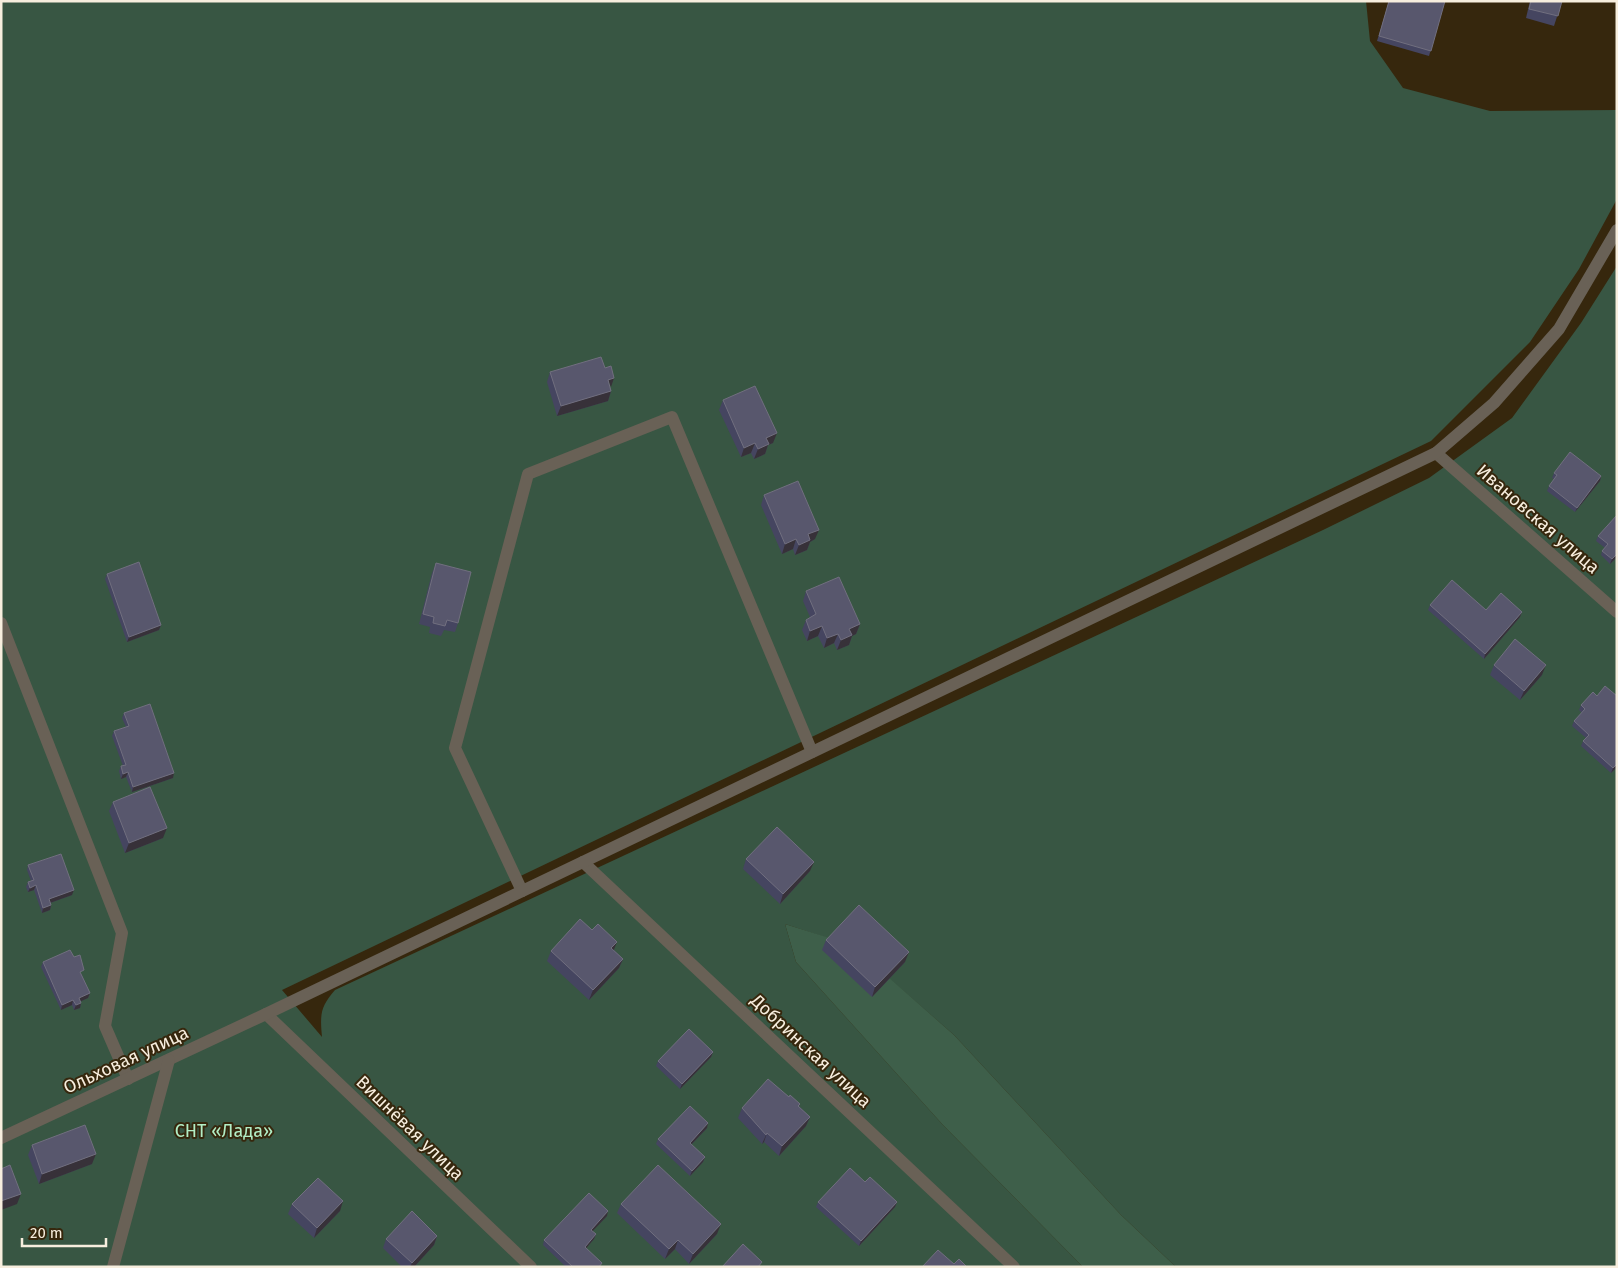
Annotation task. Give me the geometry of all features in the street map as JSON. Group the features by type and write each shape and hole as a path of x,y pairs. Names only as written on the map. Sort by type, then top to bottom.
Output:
{"street":[{"name":"Ольховая улица","path":"1,1138 266,1014 1436,453 1494,403 1559,329 1617,230"},
{"path":"522,891 455,748 528,474 672,417 812,752"},
{"name":"Ивановская улица","path":"1436,453 1617,612"},
{"path":"1,623 122,933 105,1026 128,1079"},
{"name":"Добринская улица","path":"583,862 1014,1267"},
{"name":"Вишнёвая улица","path":"266,1014 531,1267"},
{"path":"114,1267 168,1060"}],"green space":[{"name":"СНТ «Лада»","path":"1,1 1366,1 1370,41 1403,88 1490,111 1617,110 1617,199 1579,269 1530,342 1431,441 282,990 322,1037 322,1012 326,1001 335,990 1323,530 1429,478 1512,418 1581,323 1617,266 1617,1267 1176,1267 1121,1215 954,1035 852,946 785,924 796,962 943,1125 1083,1267 1,1267"},
{"path":"785,924 852,945 954,1035 1121,1215 1176,1267 1083,1267 943,1125 796,962"}],"building":[{"path":"1389,1 1445,1 1431,51 1379,36"},
{"path":"1531,1 1562,1 1558,16 1529,9"},
{"path":"601,357 605,368 611,366 614,378 608,380 611,391 561,406 550,372"},
{"path":"755,386 777,433 766,438 769,444 758,449 755,443 744,448 723,400"},
{"path":"1570,452 1601,476 1577,508 1549,486 1557,475 1554,473"},
{"path":"798,481 819,530 808,534 810,540 799,545 796,539 785,544 764,495"},
{"path":"1617,515 1617,554 1612,559 1602,551 1608,544 1598,536"},
{"path":"139,562 161,625 129,637 107,574"},
{"path":"436,563 471,572 458,623 447,620 445,626 433,623 434,617 423,614"},
{"path":"839,577 860,624 849,629 852,635 841,640 838,634 827,638 822,626 810,631 806,620 816,614 806,591"},
{"path":"1452,580 1486,610 1501,593 1522,612 1485,654 1430,605"},
{"path":"1515,639 1546,665 1524,691 1494,665"},
{"path":"1605,686 1617,696 1617,764 1613,768 1583,741 1589,735 1574,721 1585,709 1581,705 1593,692 1597,696"},
{"path":"150,704 174,773 133,787 128,772 123,774 121,766 126,765 114,731 129,726 124,713"},
{"path":"150,787 167,828 129,843 113,802"},
{"path":"777,827 814,862 783,894 746,859"},
{"path":"61,854 74,890 49,899 51,905 43,908 36,885 30,888 28,882 34,880 28,865"},
{"path":"859,905 909,952 875,987 826,940"},
{"path":"580,919 592,930 598,924 617,942 611,948 623,959 593,990 551,951"},
{"path":"70,950 74,957 80,955 84,970 80,972 90,993 79,998 81,1003 76,1005 73,1000 62,1005 43,962"},
{"path":"689,1029 713,1052 682,1084 658,1061"},
{"path":"768,1079 800,1104 798,1106 810,1117 782,1146 767,1133 766,1135 742,1108"},
{"path":"690,1106 708,1123 690,1143 705,1157 692,1171 658,1139"},
{"path":"85,1125 96,1154 42,1174 32,1145"},
{"path":"10,1165 21,1194 1,1201 1,1169"},
{"path":"658,1165 721,1224 693,1254 678,1240 669,1249 621,1204"},
{"path":"850,1168 865,1182 870,1177 897,1202 861,1241 818,1202"},
{"path":"318,1178 343,1201 317,1228 292,1204"},
{"path":"589,1193 608,1211 591,1230 596,1234 585,1247 602,1263 599,1267 573,1267 544,1240"},
{"path":"412,1211 437,1236 412,1263 386,1239"},
{"path":"743,1244 762,1262 758,1267 722,1267"},
{"path":"938,1250 954,1264 959,1259 967,1267 922,1267"}]}
